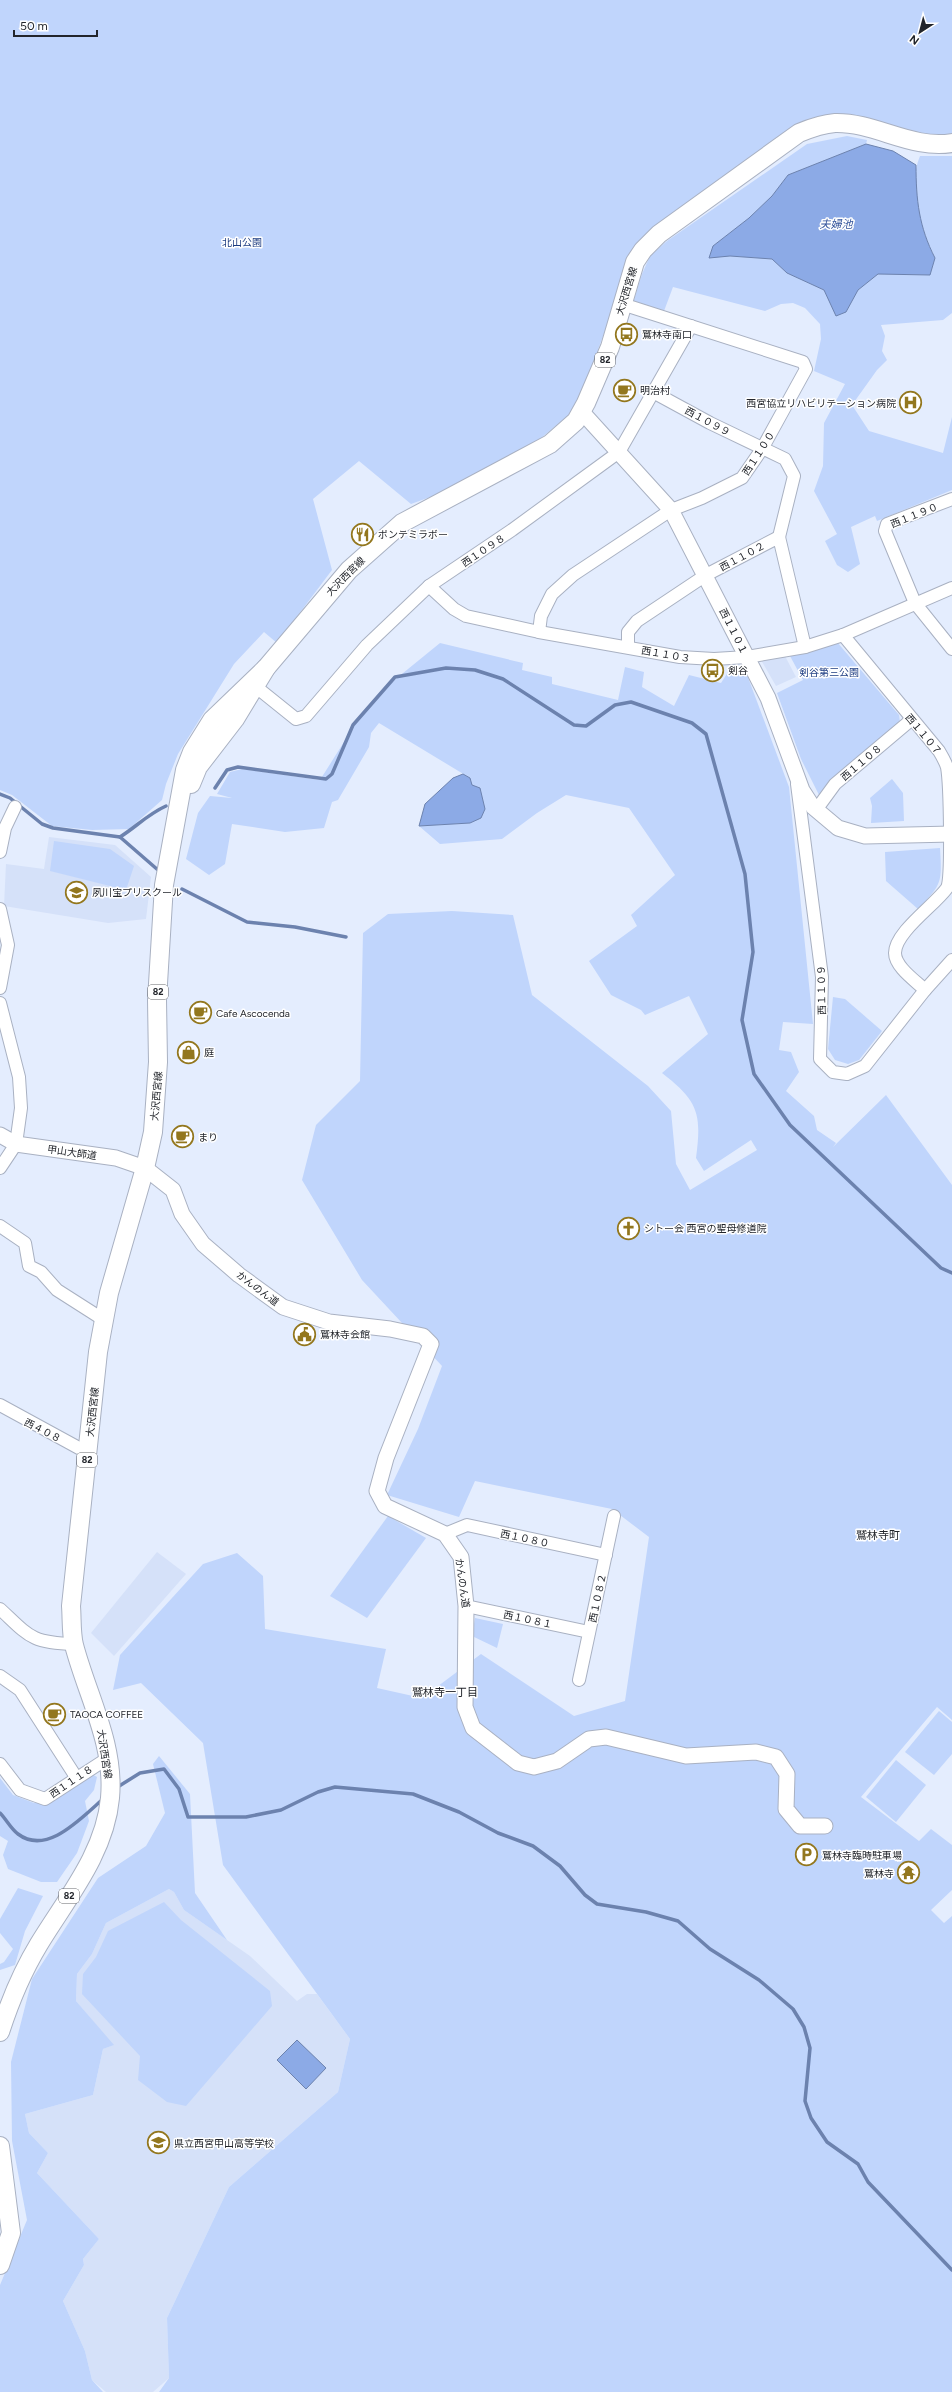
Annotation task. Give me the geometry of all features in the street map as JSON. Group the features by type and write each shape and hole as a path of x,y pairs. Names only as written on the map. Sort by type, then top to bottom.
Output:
{"main road":[{"name":"大沢西宮線","path":"0,2032 12,1993 38,1945 92,1859 108,1808 110,1779 108,1758 100,1720 74,1644 72,1606 98,1352 109,1293 146,1168 152,1132 158,1062 157,1000 164,885 178,816 185,770 192,752 212,720 253,684 350,570 402,523 550,444 571,426 582,412 610,347 635,262 643,250 659,234 799,133 818,126 847,124 922,143 943,145 952,143"},
{"path":"0,2146 11,2233 0,2265"}],"street":[{"name":"西１１００","path":"539,632 541,616 552,594 562,583 671,510 702,498 742,478 762,449 806,369 802,362 622,304"},
{"name":"西１０９８","path":"253,684 296,719 306,716 367,645 429,586 512,530 619,452 691,326"},
{"name":"西１０９９","path":"654,392 784,459 794,476 779,537"},
{"name":"西１１０１","path":"582,412 671,510 706,575 768,698 806,798 816,810 838,828 865,836 951,834"},
{"name":"西１１９０","path":"914,603 885,531 887,524 952,500"},
{"name":"西１１０２","path":"628,647 628,632 637,621 706,575 779,537 805,647"},
{"name":"西１１０３","path":"429,586 460,614 539,632 697,659 747,657 785,652 805,647 843,635 914,603 952,588"},
{"path":"914,603 952,649"},
{"name":"西１１０７","path":"843,635 911,720 939,751 947,768 951,808 952,870 948,887 900,938 895,953 899,964 925,990"},
{"name":"西１１０８","path":"816,810 835,784 911,720"},
{"name":"西１１０９","path":"796,774 822,977 820,1059 833,1072 847,1074 865,1066 925,990 952,960"},
{"path":"0,852 5,828 15,806"},
{"path":"0,909 8,945 0,988"},
{"path":"0,1003 19,1077 20,1108 16,1144 0,1168"},
{"name":"甲山大師道","path":"0,1135 16,1144 116,1158 146,1168"},
{"name":"かんのん道","path":"146,1168 173,1190 182,1214 203,1244 239,1275 284,1307 330,1322 390,1329 423,1336 431,1344 386,1458 377,1491 385,1506 445,1534 461,1557 466,1606 465,1707 473,1728 518,1763 534,1767 557,1761 589,1739 606,1737 686,1756 756,1752 776,1756 787,1774 786,1809 800,1826 824,1826"},
{"path":"0,1226 25,1243 30,1266 41,1272 57,1290 104,1320"},
{"name":"西４０８","path":"0,1405 88,1452"},
{"name":"西１０８２","path":"579,1680 614,1516"},
{"name":"西１０８０","path":"445,1534 467,1525 606,1555"},
{"name":"西１０８１","path":"466,1606 589,1632"},
{"path":"0,1609 30,1637 49,1643 74,1644"},
{"path":"0,1676 20,1690 76,1777"},
{"name":"西１１１８","path":"0,1764 20,1790 45,1799 76,1777 108,1758"}],"shaded area":[{"path":"785,656 796,677 776,686 761,660"},
{"name":"夙川宝プリスクール","path":"49,837 115,845 151,877 146,919 108,923 4,906 6,864 44,869"},
{"path":"157,1552 186,1574 114,1656 91,1633"},
{"name":"県立西宮甲山高等学校","path":"169,1889 174,1892 184,1910 250,1956 297,2001 307,1994 317,1994 350,2039 338,2092 229,2187 167,2318 169,2378 153,2392 106,2392 92,2380 85,2351 63,2301 84,2265 83,2259 99,2239 37,2173 48,2153 29,2133 25,2114 93,2095 103,2049 113,2045 76,2001 77,1974 92,1954 106,1923"}],"green space":[{"name":"北山公園","path":"0,0 952,0 952,137 921,137 842,116 655,228 632,250 629,266 576,409 535,443 469,483 411,504 359,461 313,499 332,570 277,643 264,632 234,664 178,754 166,784 162,800 129,829 92,830 52,826 12,795 0,790"},
{"path":"847,136 867,140 866,144 788,175 772,196 749,218 713,246 730,256 772,259 787,273 824,290 846,312 858,290 878,274 930,275 935,258 925,235 918,208 915,180 916,168 920,156 952,156 952,313 943,320 881,325 885,336 882,351 887,360 877,370 852,405 869,431 943,453 952,417 952,490 877,521 875,516 851,527 860,564 848,572 837,565 825,541 837,534 814,491 823,466 824,423 845,384 814,371 821,339 820,324 805,308 793,303 781,304 765,311 673,287 664,311 633,303 642,274 650,256 667,241 807,144"},
{"name":"剣谷第三公園","path":"837,642 899,715 900,722 832,779 820,797 801,759 777,693 803,680 790,656"},
{"path":"440,643 523,663 522,670 552,677 552,684 618,700 625,667 644,672 642,687 674,706 689,675 721,683 728,672 746,672 789,787 813,1024 783,1022 779,1050 791,1052 799,1072 786,1091 814,1116 817,1130 836,1143 833,1147 886,1095 952,1185 952,1720 937,1707 861,1797 919,1841 931,1829 952,1845 952,1890 931,1910 944,1923 952,1916 952,2392 159,2392 169,2378 167,2318 229,2187 338,2092 350,2039 223,1865 203,1743 141,1683 113,1690 120,1655 203,1564 237,1553 263,1576 265,1629 386,1649 377,1688 422,1698 481,1654 574,1716 625,1701 649,1537 612,1509 475,1481 459,1517 387,1495 418,1429 442,1366 362,1280 302,1180 316,1125 360,1081 363,933 388,914 452,911 513,915 532,995 648,1086 671,1111 676,1164 690,1190 757,1150 751,1140 704,1171 696,1158 698,1130 695,1109 683,1092 662,1073 708,1034 689,996 645,1015 641,1010 611,995 589,961 637,926 631,915 675,875 629,808 566,795 537,813 502,839 440,844 419,826 470,823 470,778 379,723 371,733 369,747 338,800 332,802 324,828 285,832 232,824 225,864 209,875 186,859 198,813 210,796 232,798 217,794 230,772 242,769 320,780 361,715 381,691"},
{"path":"892,779 903,793 904,821 871,823 872,806 870,798"},
{"path":"54,841 110,849 134,866 126,890 50,871"},
{"path":"940,848 941,869 939,882 932,894 918,909 886,881 885,852"},
{"path":"833,997 845,999 882,1031 859,1060 848,1064 835,1060 828,1049"},
{"path":"388,1516 426,1538 367,1618 330,1596"},
{"path":"475,1618 503,1624 497,1648 472,1636"},
{"path":"939,1711 952,1722 952,1754 934,1775 905,1752"},
{"path":"159,1756 190,1794 195,1893 227,1940 184,1910 174,1892 169,1889 106,1923 92,1954 77,1974 76,2001 114,2045 103,2049 93,2095 25,2114 29,2133 48,2153 37,2173 99,2239 83,2259 84,2265 63,2301 85,2351 92,2380 103,2392 0,2392 0,2285 27,2220 12,2141 11,2062 32,1979 98,1878 146,1846 165,1813 153,1764"},
{"path":"896,1760 926,1785 896,1822 866,1797"},
{"path":"90,1773 97,1777 94,1790 85,1801 89,1821 77,1853 57,1882 41,1882 8,1869 3,1855 8,1841 0,1836 0,1778 13,1795 34,1803 52,1801"},
{"path":"18,1888 43,1896 25,1931 15,1965 0,1970 0,1964 4,1962 13,1949 0,1933 0,1919"},
{"path":"164,1902 181,1920 270,1991 272,2006 186,2106 167,2102 138,2080 140,2056 82,1994 83,1974 96,1957 108,1931"}],"water":[{"name":"夫婦池","path":"866,144 893,151 916,165 918,202 922,224 935,258 930,275 878,274 858,290 846,312 836,316 824,290 787,273 772,259 730,256 709,258 713,246 749,218 772,196 788,175"},
{"path":"463,774 470,778 472,785 480,788 485,809 481,818 470,823 419,826 425,804 453,778"},
{"path":"297,2040 326,2068 306,2089 277,2060"}],"waterway":[{"path":"215,788 227,770 238,767 326,779 332,774 353,725 395,677 446,668 475,670 503,679 574,725 586,726 615,705 631,702 692,723 706,734 745,874 753,952 742,1020 754,1074 790,1125 941,1268 952,1273"},
{"path":"0,794 10,798 42,824 53,828 120,837 158,870"},
{"path":"120,837 153,813 166,806"},
{"path":"182,889 247,922 295,927 346,937"},
{"path":"116,1788 140,1773 164,1769 179,1789 188,1817 246,1817 281,1810 318,1792 335,1787 413,1794 459,1812 498,1833 533,1846 560,1866 585,1895 597,1904 646,1912 678,1921 710,1949 759,1980 793,2009 804,2027 810,2048 805,2101 811,2118 827,2142 858,2164 868,2182 952,2270"},
{"path":"0,1813 18,1834 29,1840 40,1840 52,1838 63,1832 102,1800"}],"place":[{"name":"鷲林寺南口","path":"626,334"},
{"name":"明治村","path":"625,390"},
{"name":"西宮協立リハビリテーション病院","path":"911,403"},
{"name":"ポンテミラボー","path":"363,534"},
{"name":"剣谷","path":"712,670"},
{"name":"夙川宝プリスクール","path":"77,892"},
{"name":"Cafe Ascocenda","path":"200,1013"},
{"name":"庭","path":"189,1052"},
{"name":"まり","path":"182,1137"},
{"name":"シトー会 西宮の聖母修道院","path":"629,1228"},
{"name":"鷲林寺会館","path":"304,1334"},
{"name":"TAOCA COFFEE","path":"55,1714"},
{"name":"鷲林寺臨時駐車場","path":"807,1855"},
{"name":"鷲林寺","path":"909,1873"},
{"name":"県立西宮甲山高等学校","path":"159,2143"}],"district":[{"name":"鷲林寺町","path":"878,1535"},
{"name":"鷲林寺一丁目","path":"445,1692"}]}
